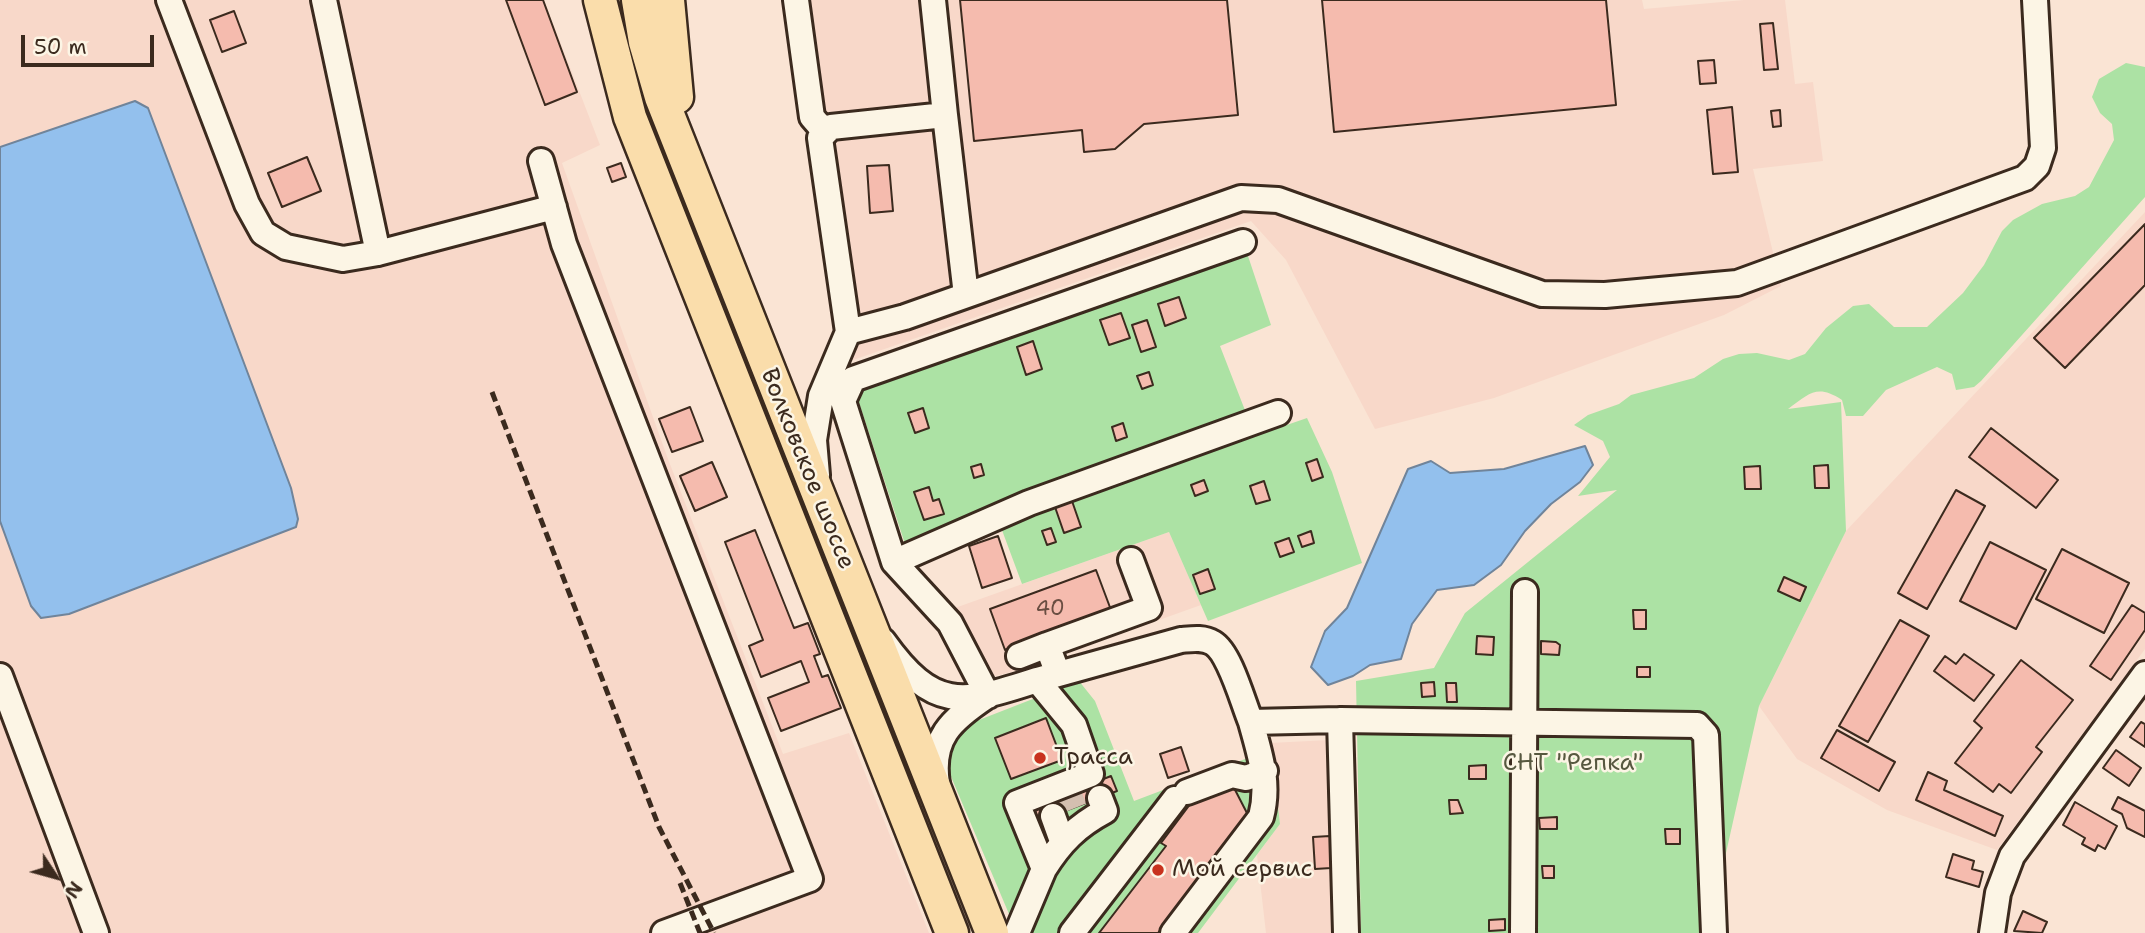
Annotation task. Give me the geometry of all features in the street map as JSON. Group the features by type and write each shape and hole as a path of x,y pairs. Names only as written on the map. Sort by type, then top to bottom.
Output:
{"main road":[{"name":"Волковское шоссе","path":"600,0 630,117 952,933"},
{"name":"Волковское шоссе","path":"638,0 645,42 661,97 939,799 1013,933"},
{"path":"668,0 677,97 716,240"}],"street":[{"path":"169,0 247,204 263,233 286,247 343,259 378,253 554,207"},
{"path":"324,0 378,253"},
{"path":"796,0 812,117 825,132"},
{"path":"933,0 966,295"},
{"path":"848,332 966,295 1241,198 1278,200 1542,294 1605,295 1737,283 2025,178 2037,166 2043,148 2035,0"},
{"path":"820,500 814,440 821,396 848,332 820,138 831,127 945,115"},
{"path":"541,161 569,257 810,878 666,933"},
{"path":"988,696 950,623 894,562 843,401 853,379 1243,242"},
{"path":"894,562 1028,503 1278,413"},
{"path":"1018,656 1149,608 1131,560"},
{"path":"1523,933 1527,724 1525,592"},
{"path":"865,614 898,662 918,682 945,696 988,696"},
{"path":"939,799 935,772 941,737 966,710 988,696 1181,640 1200,638 1216,644 1227,659 1251,722 1265,771 1265,802 1261,817 1173,933"},
{"path":"1044,869 1017,803 1062,803 1105,810 1074,725 1047,677 1047,645"},
{"path":"1992,933 1998,893 2012,856 2145,674"},
{"path":"0,676 96,933"},
{"path":"1340,720 1346,933"},
{"path":"1251,722 1340,720 1697,725 1706,735 1714,933"},
{"path":"1072,933 1181,795 1232,775 1246,778 1265,771"},
{"path":"1062,803 1095,785"},
{"path":"1013,933 1044,869 1062,841 1062,803"}],"shaded area":[{"path":"0,0 544,0 600,145 562,163 668,459 783,754 849,733 929,933 0,933"},
{"path":"788,0 1642,0 1644,9 1744,0 1785,0 1795,84 1813,82 1823,161 1753,169 1781,286 1724,315 1494,398 1375,429 1286,260 1251,221 853,360 829,351 837,327"},
{"path":"2145,212 2145,649 1997,850 1887,810 1797,759 1759,706 1846,531"},
{"path":"1169,532 1201,605 1022,669 996,676 985,672 952,609"},
{"path":"1330,740 1335,933 1266,933 1257,855 1280,824 1270,743"}],"green space":[{"name":"СНТ \"Репка\"","path":"2126,63 2145,67 2145,197 1981,381 1974,387 1956,390 1952,374 1937,367 1886,390 1863,416 1846,416 1842,400 1826,392 1814,392 1788,409 1841,402 1846,531 1759,706 1708,933 1361,933 1356,681 1434,668 1465,613 1617,490 1578,496 1610,457 1603,441 1574,425 1588,415 1619,404 1631,395 1694,378 1723,359 1739,354 1757,353 1789,360 1805,354 1826,328 1853,306 1869,304 1894,327 1927,327 1963,293 1984,265 2002,231 2013,220 2042,204 2075,196 2089,187 2114,140 2112,124 2100,113 2092,97 2099,79"},
{"path":"1247,253 1271,325 1220,346 1255,436 1307,418 1332,472 1362,563 1208,621 1169,532 1022,584 996,514 906,547 853,384"},
{"path":"1079,681 1095,701 1134,801 1253,756 1272,755 1280,824 1198,933 1017,933 944,760 961,727"}],"water":[{"path":"135,101 148,108 291,488 298,519 296,527 69,614 41,618 31,606 0,521 0,147"},
{"path":"1585,446 1593,465 1580,482 1551,504 1525,531 1501,565 1474,585 1437,590 1412,624 1401,659 1370,665 1353,676 1328,685 1311,667 1325,631 1347,608 1408,469 1431,461 1450,473 1504,469"}],"building":[{"path":"506,0 543,0 577,92 545,105"},
{"path":"960,0 1227,0 1238,115 1144,124 1115,149 1084,152 1082,130 974,141"},
{"path":"1322,0 1606,0 1616,105 1334,132"},
{"path":"234,11 246,43 222,52 210,20"},
{"path":"1773,23 1778,69 1764,70 1760,24"},
{"path":"1714,60 1716,83 1700,84 1698,61"},
{"path":"1732,107 1738,172 1713,174 1707,110"},
{"path":"1780,110 1781,126 1773,127 1771,111"},
{"path":"307,157 321,191 282,207 268,173"},
{"path":"621,163 626,177 612,182 607,168"},
{"path":"889,165 893,211 870,213 867,166"},
{"path":"2145,224 2145,285 2065,368 2034,338"},
{"path":"1179,297 1186,318 1165,326 1158,304"},
{"path":"1121,313 1130,338 1109,345 1100,320"},
{"path":"1147,320 1156,347 1141,352 1132,325"},
{"path":"1033,341 1042,369 1026,375 1017,347"},
{"path":"1149,372 1153,385 1142,389 1137,376"},
{"path":"690,407 703,441 672,452 659,419"},
{"path":"923,408 929,428 915,433 908,413"},
{"path":"1123,423 1127,437 1116,441 1112,427"},
{"path":"1991,428 2058,480 2036,508 1969,457"},
{"path":"1317,459 1323,477 1312,481 1306,463"},
{"path":"712,462 727,497 695,511 680,476"},
{"path":"981,464 984,475 974,478 971,467"},
{"path":"1828,465 1829,488 1815,488 1814,466"},
{"path":"1760,466 1761,489 1745,489 1744,467"},
{"path":"1204,480 1208,491 1195,496 1191,485"},
{"path":"1264,481 1270,500 1256,504 1250,486"},
{"path":"929,487 933,501 939,499 944,514 924,520 914,492"},
{"path":"1956,490 1985,506 1927,609 1898,593"},
{"path":"1072,501 1081,527 1064,533 1055,507"},
{"path":"1051,528 1056,542 1047,545 1042,531"},
{"path":"755,530 794,628 808,623 820,654 814,656 822,677 828,675 841,708 781,731 768,698 809,682 801,661 761,677 749,646 763,640 725,542"},
{"path":"1311,531 1314,543 1302,547 1298,536"},
{"path":"998,536 1012,578 982,588 969,546"},
{"path":"1289,538 1294,552 1280,557 1275,543"},
{"path":"1990,542 2046,570 2016,629 1960,601"},
{"path":"2062,549 2129,583 2104,633 2036,599"},
{"path":"1208,569 1215,589 1200,594 1193,575"},
{"path":"1096,570 1111,610 1005,650 990,609"},
{"path":"1784,577 1806,587 1800,601 1778,591"},
{"path":"2132,605 2145,613 2145,630 2111,680 2090,666"},
{"path":"1633,610 1646,610 1646,629 1634,629"},
{"path":"1900,620 1929,636 1868,742 1839,726"},
{"path":"1477,636 1494,637 1493,655 1476,654"},
{"path":"1541,641 1556,642 1560,645 1559,655 1541,654"},
{"path":"1964,654 1994,675 1974,701 1934,671 1945,656 1956,664"},
{"path":"2021,660 2073,700 2036,747 2042,752 2011,793 1999,784 1993,792 1955,763 1982,728 1974,721"},
{"path":"1637,667 1650,667 1650,677 1637,677"},
{"path":"1434,682 1435,696 1422,697 1421,683"},
{"path":"1446,683 1456,683 1457,702 1447,702"},
{"path":"1046,718 1062,760 1011,779 995,738"},
{"path":"2141,722 2145,724 2145,747 2130,737"},
{"path":"1837,730 1895,762 1879,791 1821,758"},
{"path":"1181,747 1189,771 1168,778 1160,754"},
{"path":"2116,750 2141,768 2129,786 2103,768"},
{"path":"1486,765 1486,779 1469,779 1469,766"},
{"path":"1928,772 1947,781 1944,790 2003,816 1995,836 1916,800"},
{"path":"1111,776 1117,791 1031,824 1026,810"},
{"path":"1232,784 1248,815 1158,933 1099,933 1166,846 1161,843 1191,803"},
{"path":"2118,797 2145,811 2145,837 2127,828 2122,814 2112,809"},
{"path":"1449,800 1458,800 1463,813 1450,814"},
{"path":"2075,802 2117,826 2105,849 2098,845 2095,851 2082,844 2085,838 2063,825"},
{"path":"1557,817 1557,829 1540,829 1539,818"},
{"path":"1665,829 1680,829 1680,844 1666,844"},
{"path":"1330,836 1331,868 1315,869 1313,837"},
{"path":"1953,854 1974,861 1972,869 1983,872 1979,887 1946,877"},
{"path":"1542,866 1554,866 1554,878 1543,878"},
{"path":"2023,911 2047,922 2042,933 2014,931"},
{"path":"1505,919 1505,930 1489,931 1489,920"}],"tunnel":[{"path":"1069,793 1075,808"}],"railway":[{"path":"492,392 659,827 714,933"},
{"path":"680,883 700,933"}],"place":[{"name":"Трасса","path":"1040,758"},
{"name":"Мой сервис","path":"1158,870"}]}
